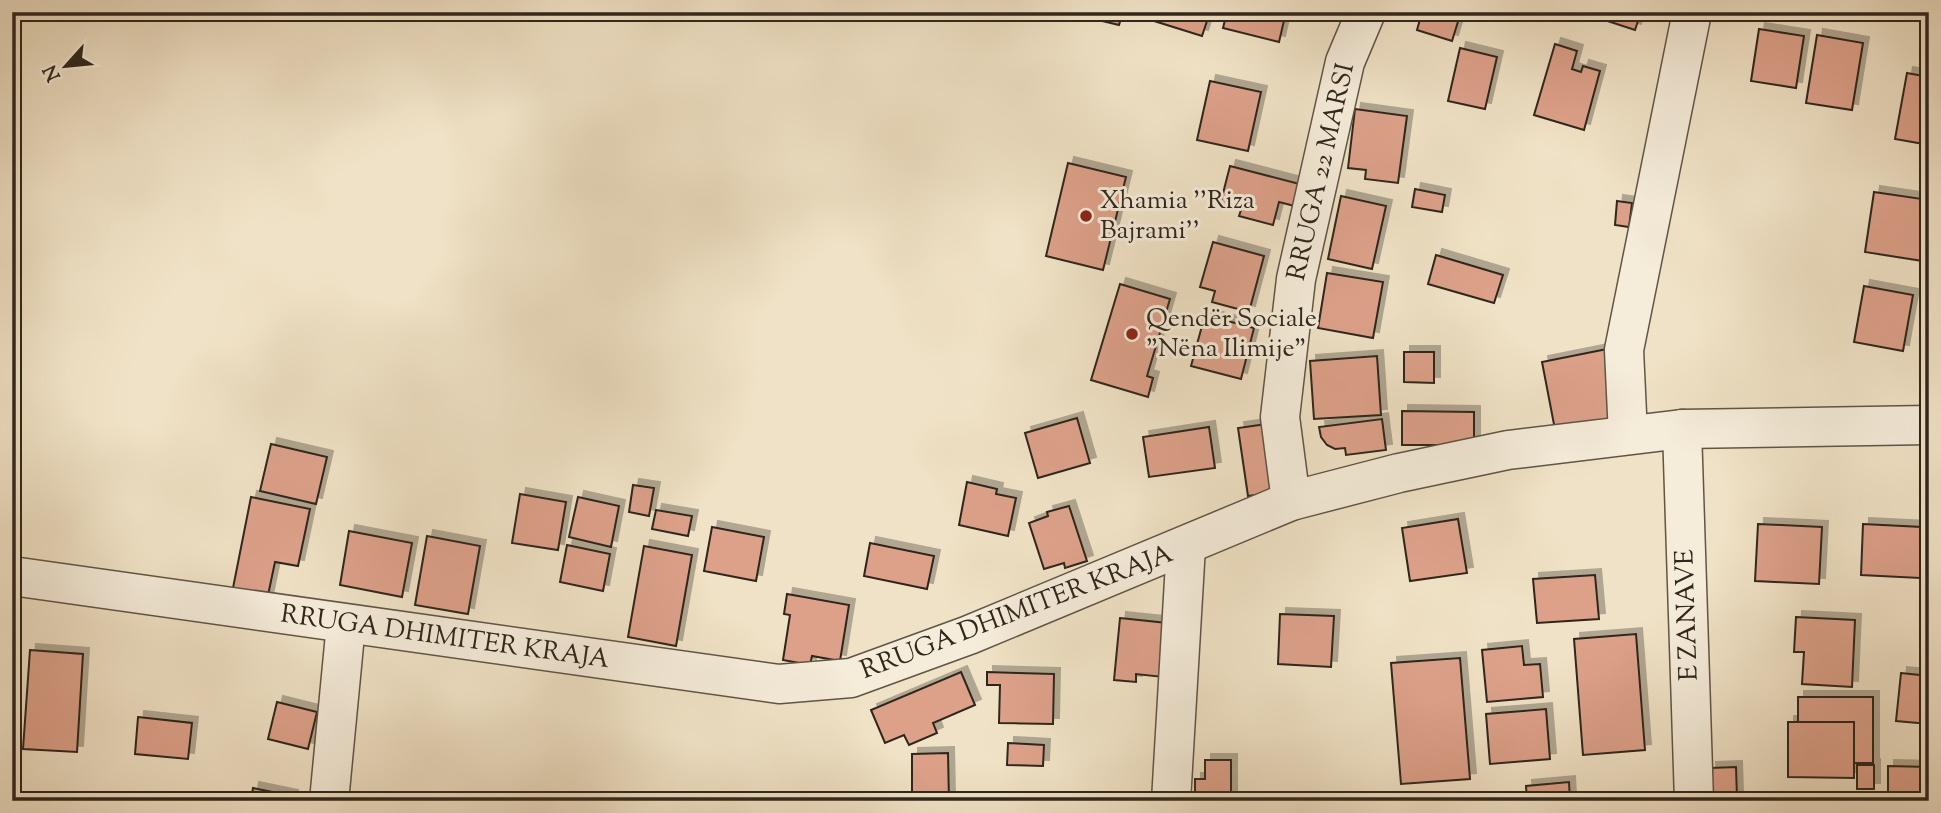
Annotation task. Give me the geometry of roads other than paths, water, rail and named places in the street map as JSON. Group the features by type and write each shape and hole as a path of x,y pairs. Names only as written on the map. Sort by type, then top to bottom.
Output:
{"street":[{"name":"RRUGA 22 MARSI","path":"1291,501 1280,417 1296,279 1345,62 1366,12"},
{"path":"1628,435 1624,350 1692,12"},
{"name":"RRUGA DHIMITER KRAJA","path":"12,576 779,684 851,678 969,635 1186,547 1291,501 1399,472 1508,450 1682,429 1929,425"},
{"name":"E ZANAVE","path":"1682,429 1694,801"},
{"path":"1171,801 1186,547"},
{"path":"329,801 346,624"}],"place":[{"name":"Xhamia ''Riza Bajrami''","path":"1086,216"},
{"name":"Qendër Sociale \"Nëna Ilimije\"","path":"1132,334"}]}
